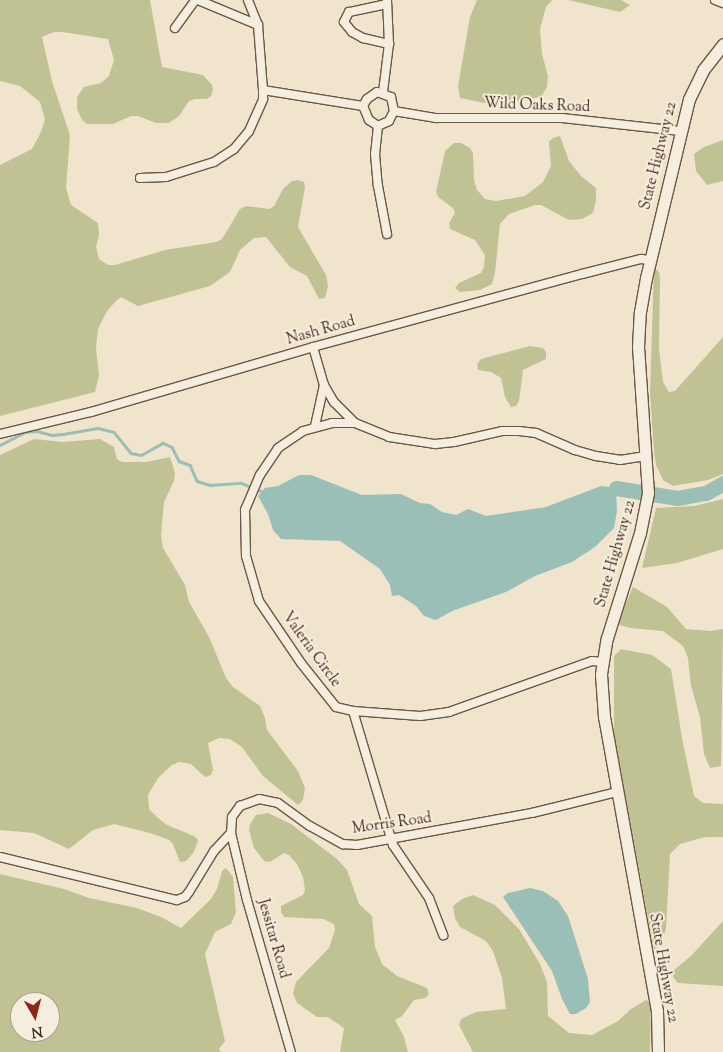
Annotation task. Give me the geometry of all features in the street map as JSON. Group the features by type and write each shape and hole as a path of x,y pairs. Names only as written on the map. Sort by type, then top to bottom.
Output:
{"main road":[{"name":"State Highway 22","path":"658,1052 657,1011 602,702 602,662 646,505 648,482 638,329 649,260 680,131 696,83 723,44"}],"street":[{"path":"175,28 197,0 258,25"},
{"path":"140,178 166,177 214,162 234,149 249,131 262,99 263,90 258,25 248,0"},
{"path":"715,0 723,3"},
{"path":"383,92 389,44 387,2 349,12 344,22 352,32 363,38 389,44"},
{"path":"263,90 364,106"},
{"path":"383,92 391,97 394,111 389,121 378,126 368,120 364,106 371,95 383,92"},
{"name":"Wild Oaks Road","path":"394,111 436,118 562,118 680,131"},
{"path":"378,126 376,154 378,186 387,234"},
{"name":"Nash Road","path":"0,434 101,409 314,347 582,274 641,259 649,260"},
{"name":"Valeria Circle","path":"314,347 324,385 334,402 355,423 389,437 435,444 454,442 502,431 519,431 536,433 575,450 596,456 620,460 646,456"},
{"name":"Valeria Circle","path":"315,426 324,385"},
{"name":"Valeria Circle","path":"355,423 315,426 303,431 278,448 260,475 249,498 246,510 246,556 259,601 301,663 336,707 353,712 420,716 450,712 592,661 602,662"},
{"path":"353,712 393,845 429,898 442,935"},
{"name":"Morris Road","path":"0,857 177,900 185,897 214,851 231,833 232,817 240,806 259,799 278,803 310,826 343,844 357,845 532,813 617,792"},
{"name":"Jessitar Road","path":"231,833 247,900 291,1052"}],"green space":[{"path":"0,0 150,0 162,67 203,75 212,85 211,96 207,99 189,101 179,116 169,123 156,123 138,116 131,116 113,124 87,124 82,120 77,109 77,97 84,87 101,83 109,76 114,60 108,39 62,32 54,32 42,37 52,81 70,135 66,188 71,205 98,223 99,235 96,247 99,259 108,265 115,265 165,250 216,242 222,239 240,209 246,206 269,209 274,206 283,189 292,181 298,180 304,182 305,187 298,227 326,275 328,286 325,298 319,299 307,276 290,267 266,237 254,238 240,250 230,272 210,286 138,306 121,297 116,301 107,311 98,329 96,348 99,375 95,392 0,416 0,165 32,149 45,119 40,102 20,86 0,81"},
{"path":"477,0 552,0 546,7 540,29 542,54 548,76 547,87 541,97 495,105 460,98 458,86 470,17"},
{"path":"568,0 621,0 630,5 620,12"},
{"path":"560,136 569,161 581,176 596,188 596,201 593,213 582,219 569,220 541,205 535,205 509,214 500,224 495,273 492,284 480,290 460,292 455,288 459,283 481,273 484,267 485,255 475,240 450,229 449,223 455,213 453,208 438,197 436,192 445,151 454,143 461,143 470,148 473,153 474,180 477,190 485,199 496,201 525,196 543,182 551,166 549,142 553,138"},
{"path":"723,140 723,181 707,185 696,171 694,154 704,147"},
{"path":"654,268 659,272 660,277 659,349 663,382 669,392 675,391 723,337 723,474 708,480 673,486 663,480 656,465 654,451 650,393"},
{"path":"530,346 543,348 546,352 546,359 523,370 519,401 516,406 511,407 505,397 501,378 491,372 478,370 477,364 481,359"},
{"path":"34,439 63,442 100,439 114,447 117,459 122,462 146,462 170,457 175,473 174,481 164,502 161,536 163,548 185,585 189,602 209,637 226,678 233,687 260,706 267,730 298,771 305,788 303,800 298,805 263,776 242,747 230,739 219,738 208,743 213,770 211,775 205,777 191,764 179,762 172,765 158,778 148,795 149,809 158,818 167,825 194,836 198,840 194,852 186,861 180,862 173,844 169,840 114,824 93,830 69,849 34,833 0,830 0,455"},
{"path":"723,499 723,549 677,563 642,568 656,508 694,506"},
{"path":"633,587 667,607 686,629 711,631 723,629 721,766 710,768 704,754 700,717 691,686 688,658 683,646 663,631 630,628 617,624"},
{"path":"621,649 652,655 671,669 694,796 703,803 723,804 723,837 705,837 680,844 670,854 666,928 663,941 655,951 614,733 614,656"},
{"path":"268,813 291,824 337,859 347,870 359,904 372,916 375,947 382,964 397,976 427,988 429,994 425,998 414,1000 402,1016 395,1020 404,1037 408,1052 340,1052 344,1028 328,1017 317,1017 297,1003 293,993 296,982 329,948 335,930 334,924 323,919 284,917 281,912 281,906 303,895 305,890 303,877 297,864 289,855 284,853 270,862 264,861 254,848 249,830 250,824 256,815"},
{"path":"226,868 233,877 236,912 231,924 215,932 205,954 225,1041 219,1049 221,1052 0,1052 0,874 64,889 89,898 137,908 161,917 181,928 211,899 217,889 222,871"},
{"path":"473,895 495,905 519,929 540,964 547,982 548,1016 569,1033 592,1035 618,1021 631,1009 646,1000 651,1003 650,1052 473,1052 459,1025 461,1019 476,1012 506,1009 502,978 493,951 486,941 460,927 455,918 453,906 462,899"},
{"path":"723,921 723,986 678,983 673,977 673,971 692,955"}],"water":[{"path":"299,475 311,475 362,495 401,494 420,503 430,504 442,512 456,515 468,509 486,516 546,507 601,486 616,488 617,511 614,528 595,547 572,562 535,576 506,592 452,611 436,620 424,616 416,606 399,595 392,596 390,585 380,569 340,541 281,539 273,530 268,514 258,496 265,488 278,486"},
{"path":"530,888 543,891 558,901 568,916 588,979 590,1002 586,1008 576,1014 570,1014 562,999 552,971 503,897 508,893"}],"waterway":[{"path":"0,445 25,432 37,431 52,435 98,428 114,432 131,453 141,455 163,443 172,447 179,461 190,465 197,481 210,485 241,483 263,492"},
{"path":"616,488 677,498 706,493 723,483"}]}
